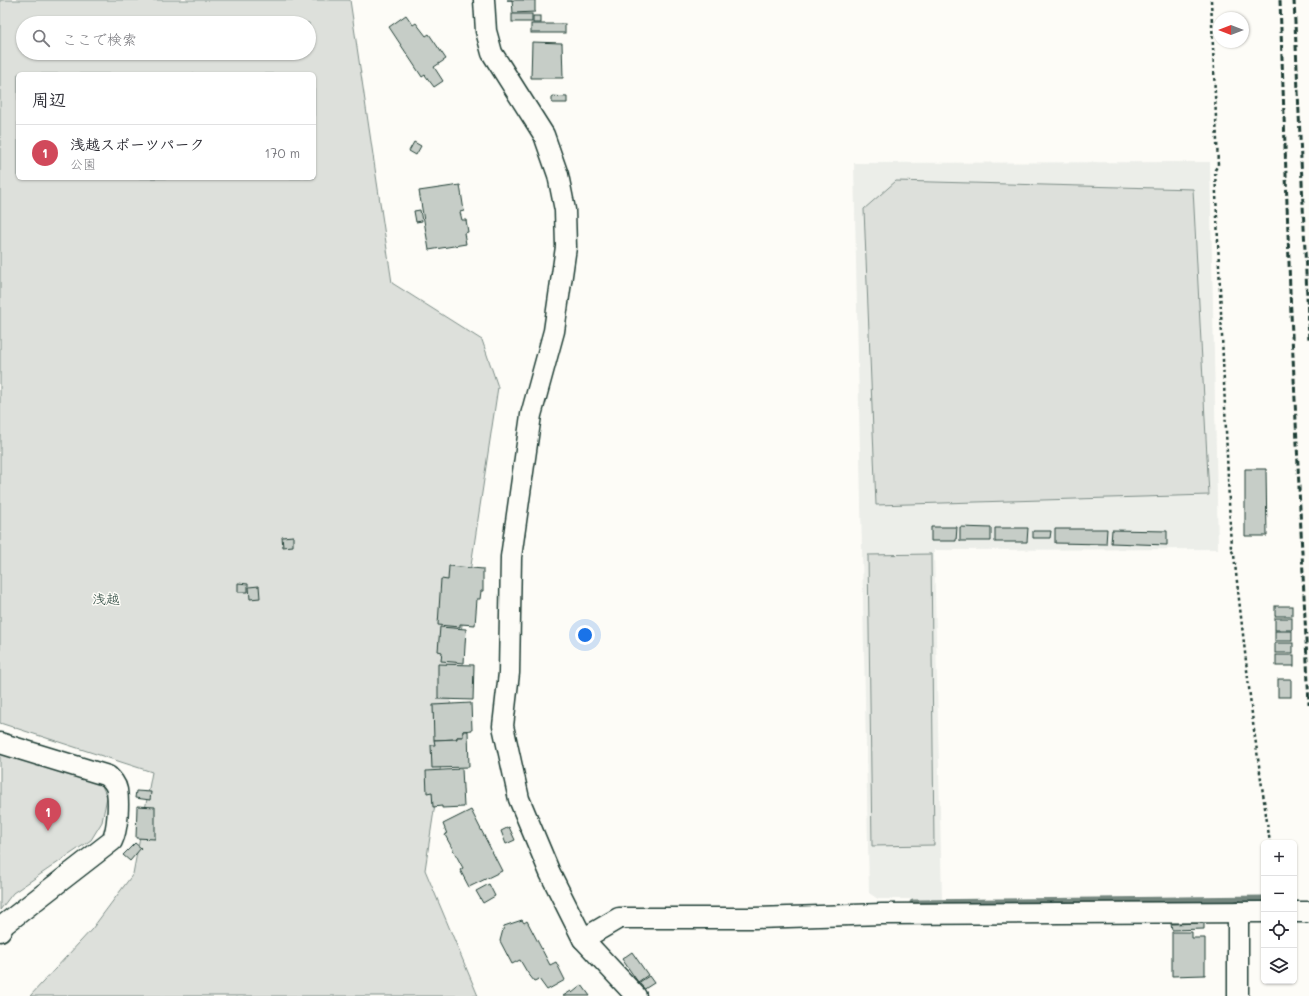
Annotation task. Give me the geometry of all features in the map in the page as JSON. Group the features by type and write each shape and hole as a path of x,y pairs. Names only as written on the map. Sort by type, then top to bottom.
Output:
{"street":[{"path":"484,0 486,32 492,53 544,135 558,175 565,210 566,248 554,331 531,415 511,557 509,673 504,726 519,799 550,873 583,940 636,996"},
{"path":"0,743 108,776 114,781 117,789 117,832 112,841 5,924 0,931"},
{"path":"1238,912 1238,996"},
{"path":"583,940 619,918 754,918 882,914 1261,912"},
{"path":"1297,912 1309,912"}],"path":[{"path":"1212,0 1218,165 1215,170 1231,549 1234,555 1253,723 1270,840"}],"shaded area":[{"path":"0,0 350,0 392,283 482,340 498,387 425,870 478,996 30,996 92,929 133,874 152,772 0,723"},
{"path":"1210,162 1218,549 934,550 942,899 878,899 869,893 854,163"},
{"path":"896,181 1193,189 1209,495 876,505 864,209"},
{"path":"931,554 934,845 872,846 868,555"},
{"path":"0,751 99,779 107,797 102,822 91,840 13,893 0,910"}],"building":[{"path":"512,0 535,0 535,12 513,13"},
{"path":"512,14 532,14 532,22 512,22"},
{"path":"406,15 413,25 416,23 426,36 429,34 446,59 434,67 443,81 434,87 425,75 422,77 389,27"},
{"path":"533,16 541,16 541,23 533,23"},
{"path":"531,24 565,24 565,33 531,33"},
{"path":"532,42 562,43 563,78 531,78"},
{"path":"552,96 567,97 567,103 552,103"},
{"path":"414,142 421,146 416,155 409,151"},
{"path":"460,185 464,211 460,212 462,220 466,220 468,232 464,233 466,244 429,250 419,191"},
{"path":"420,210 422,221 416,222 414,211"},
{"path":"1245,469 1266,469 1267,536 1245,536"},
{"path":"931,527 957,527 956,541 931,541"},
{"path":"960,527 991,528 991,541 960,541"},
{"path":"995,528 1028,528 1027,542 995,542"},
{"path":"1055,529 1107,529 1106,544 1055,543"},
{"path":"1112,530 1167,531 1167,545 1111,543"},
{"path":"1033,531 1051,531 1050,538 1033,538"},
{"path":"293,536 293,546 283,547 282,537"},
{"path":"449,566 483,569 483,591 481,591 480,599 477,599 475,625 460,624 460,627 438,625 441,579 448,580"},
{"path":"238,583 248,584 248,592 238,592"},
{"path":"259,586 260,598 250,599 249,587"},
{"path":"1275,606 1292,606 1292,616 1275,616"},
{"path":"1275,618 1292,618 1292,630 1275,630"},
{"path":"440,627 466,629 464,663 441,661 442,652 438,651"},
{"path":"1275,631 1292,631 1292,641 1275,641"},
{"path":"1275,643 1293,643 1293,653 1275,653"},
{"path":"1276,655 1294,655 1294,666 1276,666"},
{"path":"438,664 474,665 473,700 438,699"},
{"path":"1278,679 1291,679 1291,697 1278,697"},
{"path":"471,703 472,730 463,731 463,737 457,737 457,739 434,740 433,705"},
{"path":"463,731 468,731 469,767 432,768 431,745 435,745 434,740 457,739 457,737 463,737"},
{"path":"462,769 464,807 433,807 432,792 427,793 426,771"},
{"path":"136,791 151,792 150,800 135,798"},
{"path":"137,806 155,807 155,839 136,838"},
{"path":"471,810 502,871 469,887 460,870 463,868 445,835 447,834 443,824"},
{"path":"509,827 515,840 506,844 501,831"},
{"path":"135,843 141,848 130,861 123,855"},
{"path":"489,884 495,896 483,903 476,891"},
{"path":"522,920 524,923 527,921 550,965 556,962 565,980 547,990 539,979 534,981 520,960 512,964 500,941 504,926"},
{"path":"1204,923 1204,929 1172,930 1171,924"},
{"path":"1172,932 1192,932 1192,938 1205,938 1205,975 1172,976"},
{"path":"632,952 648,975 638,982 622,959"},
{"path":"649,976 654,983 643,990 638,983"},
{"path":"582,985 590,996 563,996 571,991 572,993"}],"waterway":[{"path":"913,903 1261,899"}],"railway":[{"path":"1280,0 1290,291 1309,705"},
{"path":"1294,0 1309,341"}],"place":[{"name":"浅越スポーツパーク","path":"48,831"}],"district":[{"name":"浅越","path":"106,599"}]}
